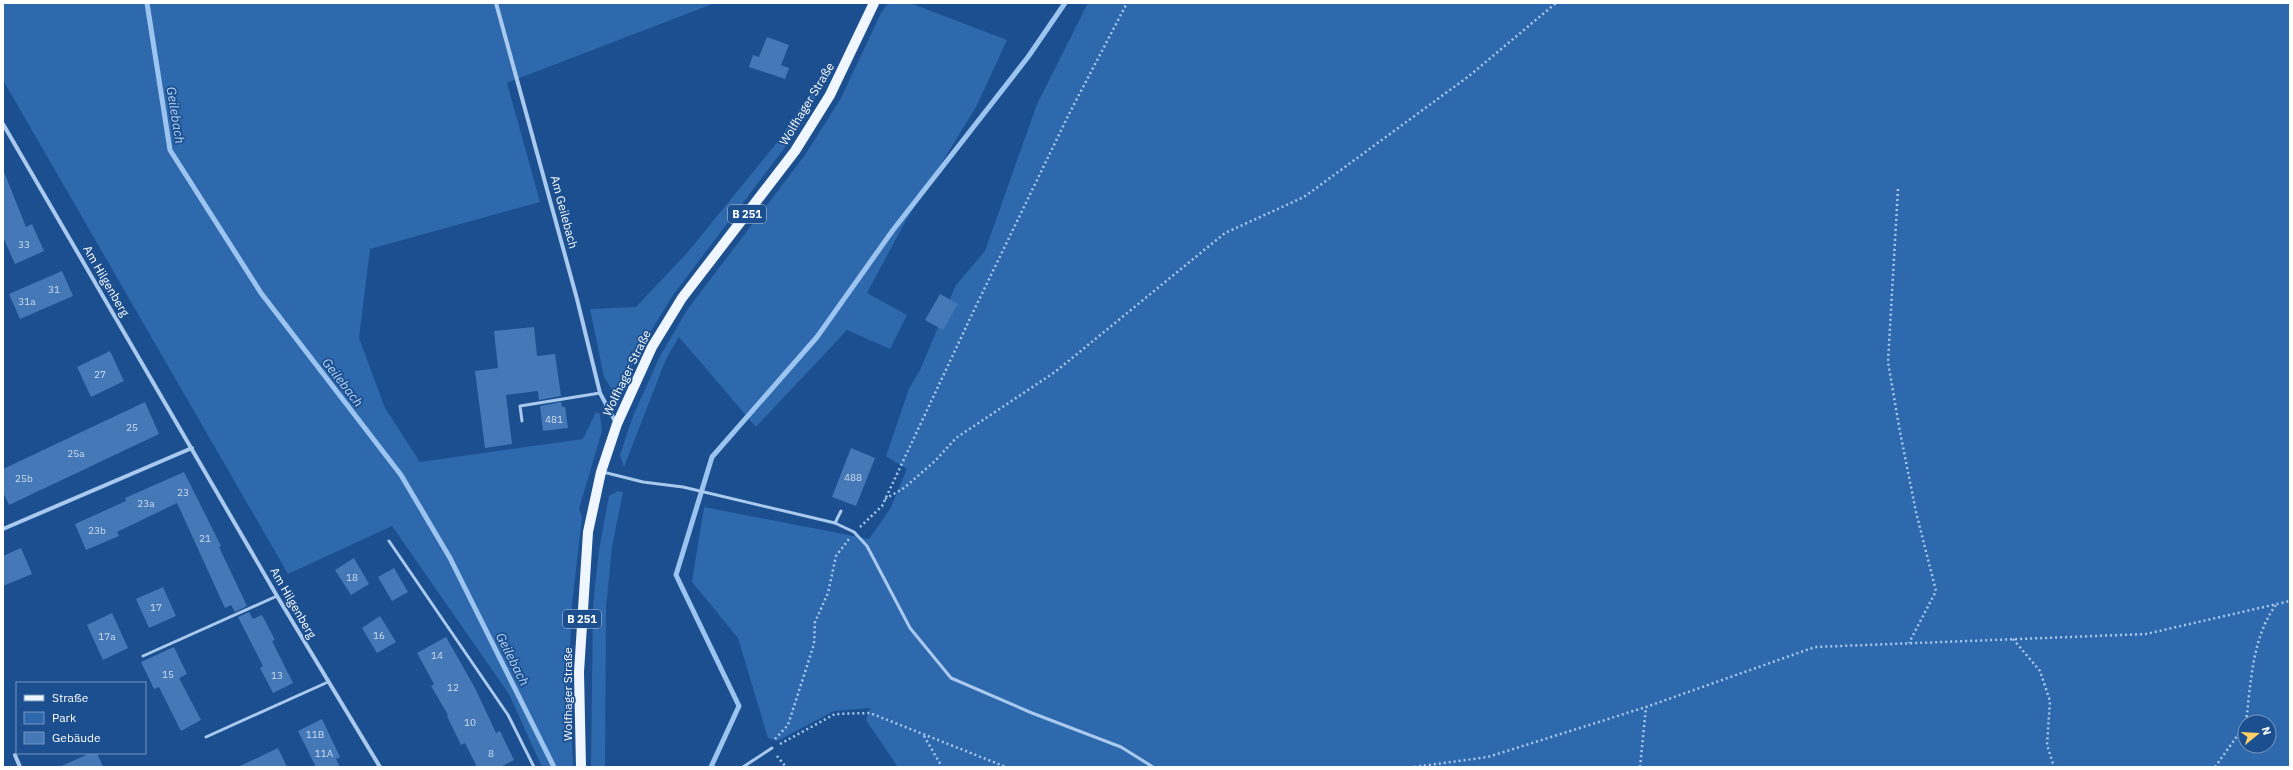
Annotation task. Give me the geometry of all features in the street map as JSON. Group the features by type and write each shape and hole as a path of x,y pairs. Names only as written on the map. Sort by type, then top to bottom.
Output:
{"main road":[{"name":"Wolfhager Straße","path":"581,767 579,672 588,532 601,472 617,424 652,347 682,298 795,151 830,95 874,3"}],"street":[{"name":"Am Geilebach","path":"496,3 577,299 600,393 617,424"},
{"name":"Am Hilgenberg","path":"3,124 277,596 380,767"},
{"path":"3,529 192,448"},
{"path":"15,755 20,767"}],"lane":[{"path":"522,421 520,406 600,393"},
{"path":"601,472 643,482 683,487 835,524 854,532 867,546 910,628 951,678 1032,713 1121,747 1153,767"},
{"path":"835,524 842,511"},
{"path":"389,540 508,715 534,767"},
{"path":"143,656 277,596"},
{"path":"206,737 328,682"},
{"path":"743,767 772,748"}],"path":[{"path":"772,748 776,736 788,725 814,644 815,622 828,593 836,556 854,532 882,506 1038,179 1127,3"},
{"path":"884,500 904,488 935,461 956,438 1055,372 1225,233 1304,197 1469,76 1556,3"},
{"path":"1898,189 1888,362 1914,505 1936,591 1909,643"},
{"path":"1414,767 1488,757 1646,707 1815,647 2146,634 2290,601"},
{"path":"2247,714 2254,662 2266,617 2276,604"},
{"path":"2013,639 2040,671 2043,679 2050,701 2047,745 2054,767"},
{"path":"1640,767 1646,707"},
{"path":"772,748 835,714 870,713 924,736 1006,767"},
{"path":"924,736 942,767"},
{"path":"2215,767 2237,737"},
{"path":"772,748 786,767"}],"green space":[{"path":"3,3 715,3 507,83 540,202 370,249 359,338 385,408 420,462 583,439 596,412 600,414 602,431 579,509 582,517 572,604 569,673 573,767 542,767 509,694 392,526 288,574 3,80"},
{"path":"888,3 910,3 1007,40 976,107 904,224 867,293 907,315 890,349 847,330 756,427 679,337 666,359 624,467 620,455 633,416 660,356 687,310 805,155 841,98 881,13"},
{"path":"1088,3 2290,3 2290,767 898,767 866,720 870,708 834,711 777,741 768,738 738,638 692,582 704,507 869,539 890,509 907,469 886,456 909,389 920,370 956,285 985,251 1037,104"},
{"path":"824,72 827,72 825,81 786,146 673,295 647,338 625,379 612,390 604,377 590,309 636,307 687,253 779,140"},
{"path":"618,491 623,492 612,547 606,608 605,767 591,767 593,605 599,550 609,496"}],"building":[{"path":"767,37 789,45 781,65 789,68 785,79 749,67 753,55 759,57"},
{"path":"4,172 26,227 32,224 44,251 15,264 3,237"},
{"path":"62,271 73,296 20,319 9,294"},
{"path":"940,294 958,304 943,330 925,320"},
{"path":"534,327 537,356 555,354 561,396 539,400 538,391 506,395 512,444 485,448 475,371 498,368 494,331"},
{"path":"110,351 124,381 91,397 77,367"},
{"path":"145,402 159,434 9,505 3,492 3,469"},
{"path":"561,402 562,407 565,407 568,428 543,431 540,406"},
{"path":"851,448 875,458 856,506 832,497"},
{"path":"184,472 221,546 219,547 247,606 235,612 231,605 225,608 177,503 117,532 119,536 86,550 75,524 126,501 125,498"},
{"path":"21,548 32,574 3,586 3,556"},
{"path":"354,558 369,584 351,595 335,570"},
{"path":"394,568 408,592 392,601 378,577"},
{"path":"163,587 176,616 149,628 136,599"},
{"path":"249,612 253,619 262,615 275,640 272,641 293,683 273,693 260,668 263,666 238,617"},
{"path":"112,613 128,648 103,660 87,625"},
{"path":"380,616 396,642 377,653 362,628"},
{"path":"446,637 475,688 496,733 500,731 514,760 500,767 477,767 465,743 461,745 447,716 448,715 431,686 434,684 417,653"},
{"path":"174,647 187,674 179,678 201,720 181,731 159,687 154,689 141,662"},
{"path":"322,719 340,757 336,759 340,767 316,767 298,731"},
{"path":"278,748 287,767 238,767"},
{"path":"89,754 97,754 103,767 59,767"}],"waterway":[{"name":"Geilebach","path":"147,3 170,150 261,293 401,475 450,558 554,767"},
{"path":"711,767 739,706 676,575 712,457 817,337 893,230 1028,57 1065,3"}]}
